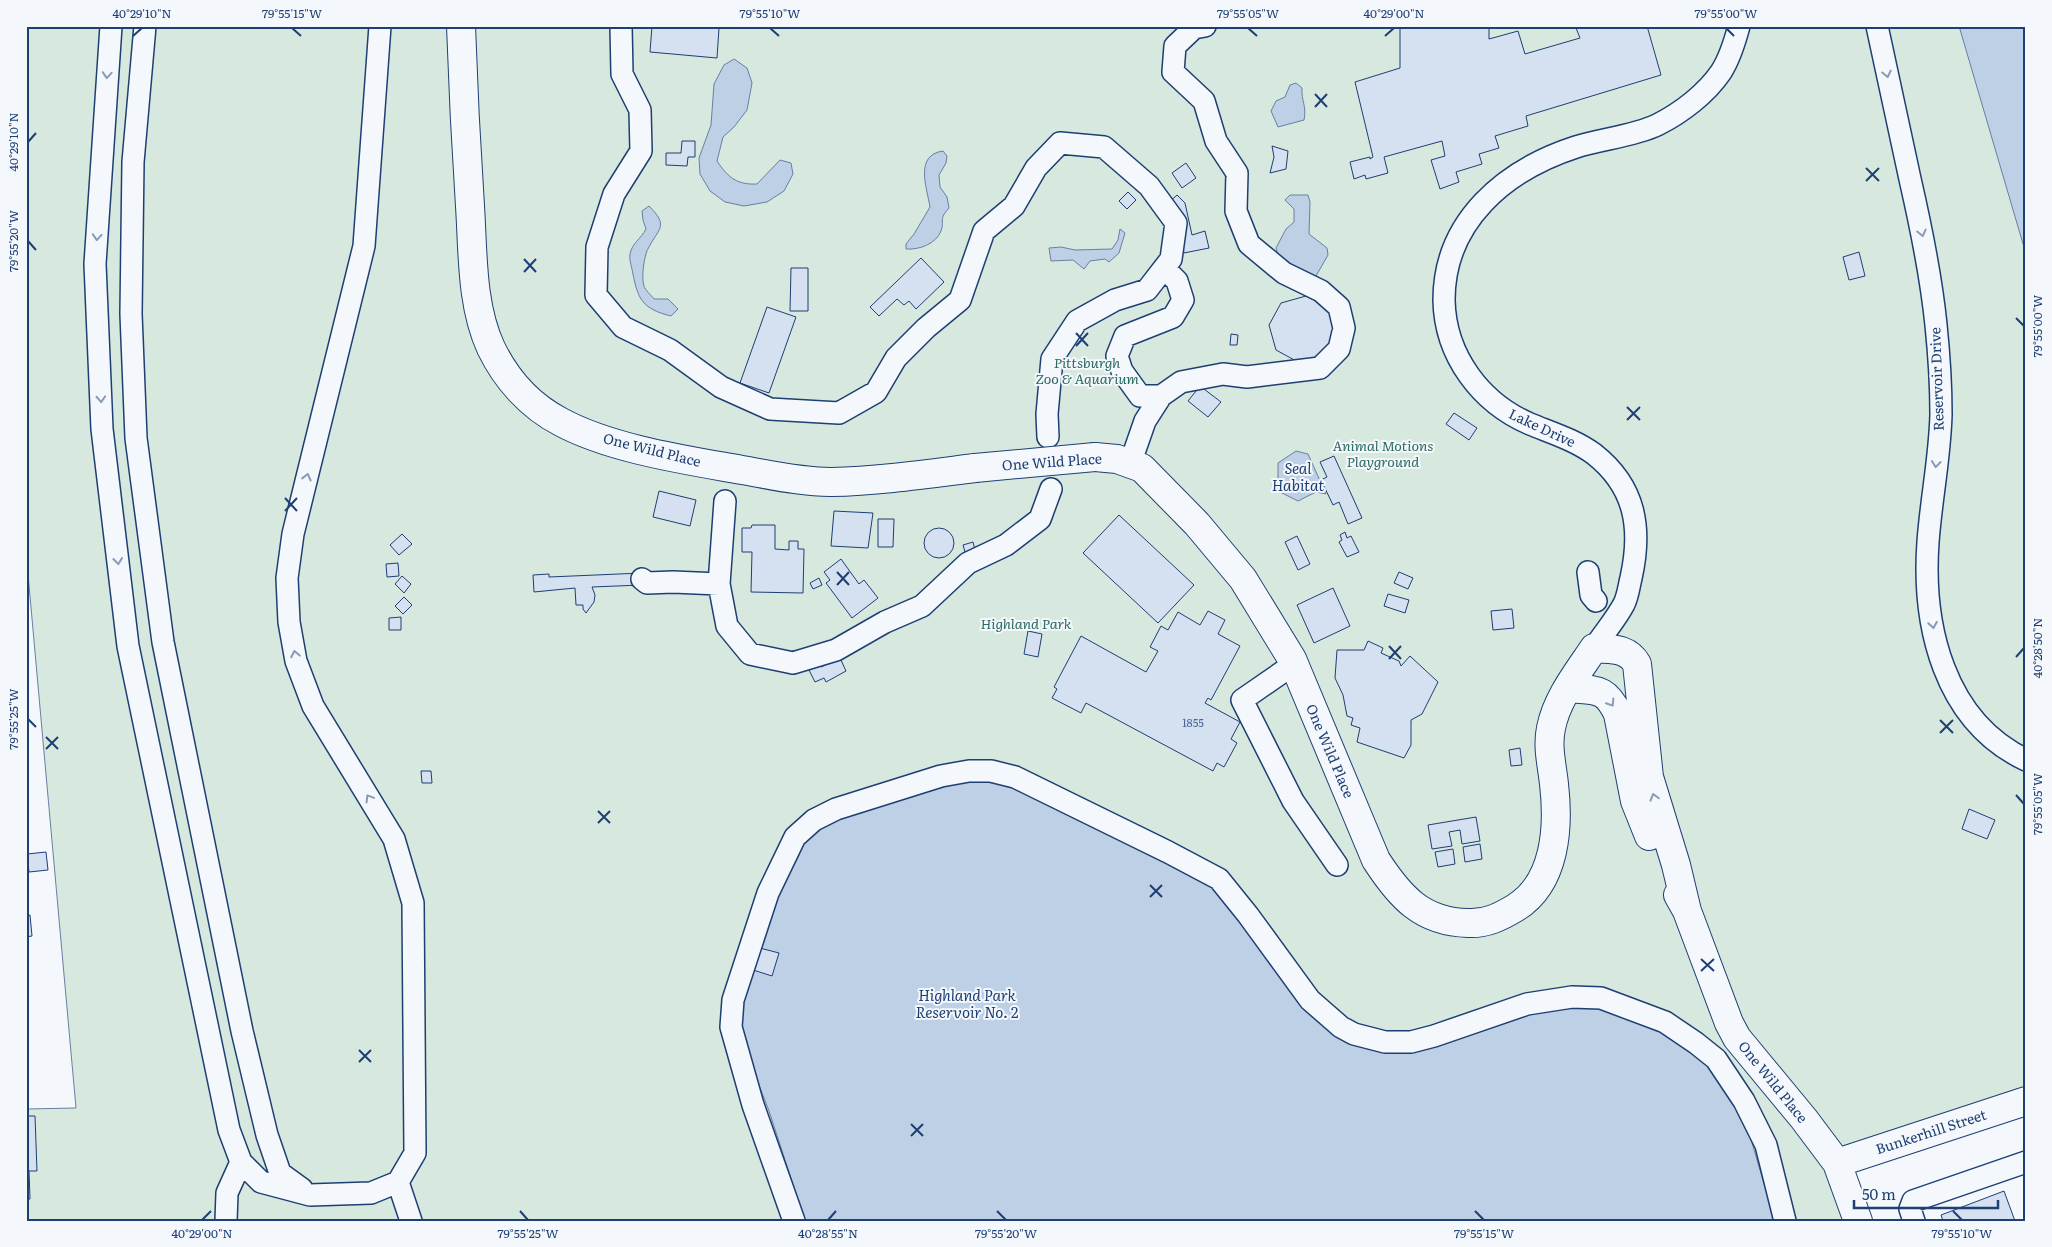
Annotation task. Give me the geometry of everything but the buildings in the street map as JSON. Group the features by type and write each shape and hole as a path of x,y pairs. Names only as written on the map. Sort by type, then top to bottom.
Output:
{"main road":[{"name":"One Wild Place","path":"461,26 473,259 478,308 492,349 508,377 533,403 559,421 603,439 643,450 718,466 798,480 861,481 975,468 1095,458 1117,459 1142,468 1154,478 1197,524 1244,579 1294,664 1376,860 1395,888 1410,903 1428,915 1441,920 1478,924 1498,918 1519,905 1532,893 1542,879 1550,861 1555,825 1554,787 1549,746 1551,727 1557,710 1568,688 1594,648 1626,652 1632,656 1637,664 1649,776 1676,865 1686,911"},
{"name":"One Wild Place","path":"1568,688 1599,692 1607,695 1613,703 1618,714 1635,801 1658,858 1686,911 1729,1023 1737,1038 1804,1119 1837,1163 1858,1221"},
{"name":"Bunkerhill Street","path":"1837,1163 2026,1101"}],"street":[{"path":"111,26 95,264 102,429 128,646 229,1130 240,1162 261,1182 310,1195 371,1193 398,1182 415,1153 414,902 394,840 313,706 296,661 289,622 287,578 293,534 364,246 380,26"},
{"path":"144,26 133,162 131,314 136,438 163,642 242,1031 267,1136 280,1173 310,1195"},
{"path":"621,26 622,74 640,110 641,151 614,194 597,247 596,295 623,327 670,350 721,387 770,408 839,413 876,392 896,358 926,328 960,300 984,232 1014,206 1036,168 1060,142 1104,147 1149,186 1176,223 1171,259 1147,290 1115,300 1078,322 1052,359 1047,414 1048,437"},
{"path":"1130,464 1146,422 1160,396 1181,382 1223,374 1247,377 1320,368 1339,348 1344,328 1340,307 1321,292 1284,273 1249,244 1236,211 1237,173 1216,141 1204,101 1173,72 1175,46 1194,28 1205,26"},
{"name":"Lake Drive","path":"1594,648 1626,602 1637,535 1634,512 1626,492 1612,471 1594,455 1574,441 1530,424 1507,412 1489,399 1474,383 1461,365 1448,327 1444,302 1446,274 1453,248 1468,221 1497,187 1527,167 1549,157 1576,147 1650,128 1687,107 1722,71 1739,26"},
{"name":"Reservoir Drive","path":"1877,26 1924,241 1938,349 1941,415 1928,544 1928,596 1936,646 1947,678 1960,701 1977,723 1991,737 2026,760"},
{"path":"1160,396 1140,396 1122,371 1117,356 1125,336 1173,317 1183,300 1177,281 1164,268"},
{"path":"725,501 719,584 727,626 750,654 793,663 836,650 885,622 922,606 968,563 1006,545 1040,519 1051,489"},
{"path":"1588,572 1591,595 1596,600"},
{"path":"642,579 646,583 719,584"},
{"path":"1294,664 1242,700 1293,801 1337,865"},
{"path":"794,1221 753,1105 731,1027 733,1000 768,893 795,837 814,820 836,809 941,776 969,771 991,772 1015,777 1219,879 1248,915 1310,1000 1341,1027 1354,1034 1386,1042 1411,1042 1527,1004 1572,997 1601,998 1665,1022 1716,1059 1744,1101 1766,1145 1785,1221"},
{"path":"226,1221 227,1193 240,1162"},
{"path":"1914,1221 1910,1209 1914,1201 2024,1169"},
{"path":"398,1182 412,1221"}],"green space":[{"name":"Highland Park","path":"26,26 2026,26 2026,1101 1837,1163 1858,1221 26,1221 26,1109 76,1108 28,574 26,573"}],"water":[{"path":"1959,26 2026,26 2026,254"},
{"path":"734,59 747,68 752,83 747,110 734,127 723,137 717,161 729,176 744,183 757,184 780,160 791,163 793,174 784,191 767,202 744,206 725,202 710,191 700,174 699,158 711,125 714,84 724,65"},
{"path":"1296,83 1302,88 1305,111 1304,120 1278,127 1271,111 1276,101 1285,97 1290,85"},
{"path":"943,151 947,156 946,163 939,175 940,187 947,197 949,208 943,218 941,231 939,236 931,243 906,249 906,244 930,207 925,182 925,165 934,154"},
{"path":"1290,195 1308,195 1310,202 1309,234 1327,248 1328,255 1316,276 1297,270 1286,263 1278,254 1276,248 1286,229 1294,222 1294,209 1285,200"},
{"path":"649,206 659,218 660,227 647,250 644,260 643,282 654,299 668,299 678,309 671,316 654,310 643,302 637,291 631,264 631,250 646,229 642,211"},
{"path":"1120,229 1125,233 1119,253 1109,262 1105,259 1090,261 1084,269 1073,260 1051,261 1049,248 1061,247 1075,250 1112,249 1118,240"},
{"name":"Seal Habitat","path":"1296,451 1308,454 1326,494 1316,492 1298,501 1278,491 1278,463"},
{"name":"Highland Park Reservoir No. 2","path":"1000,780 1213,887 1342,1038 1439,1043 1535,1013 1577,1004 1612,1009 1642,1018 1699,1053 1730,1091 1750,1136 1775,1221 805,1221 769,1111 745,1049 741,1032 741,1002 762,933 799,848 819,828 844,817 946,782"}],"park label":[{"name":"Pittsburgh Zoo & Aquarium","path":"1087,372"},
{"name":"Animal Motions Playground","path":"1383,454"}]}
